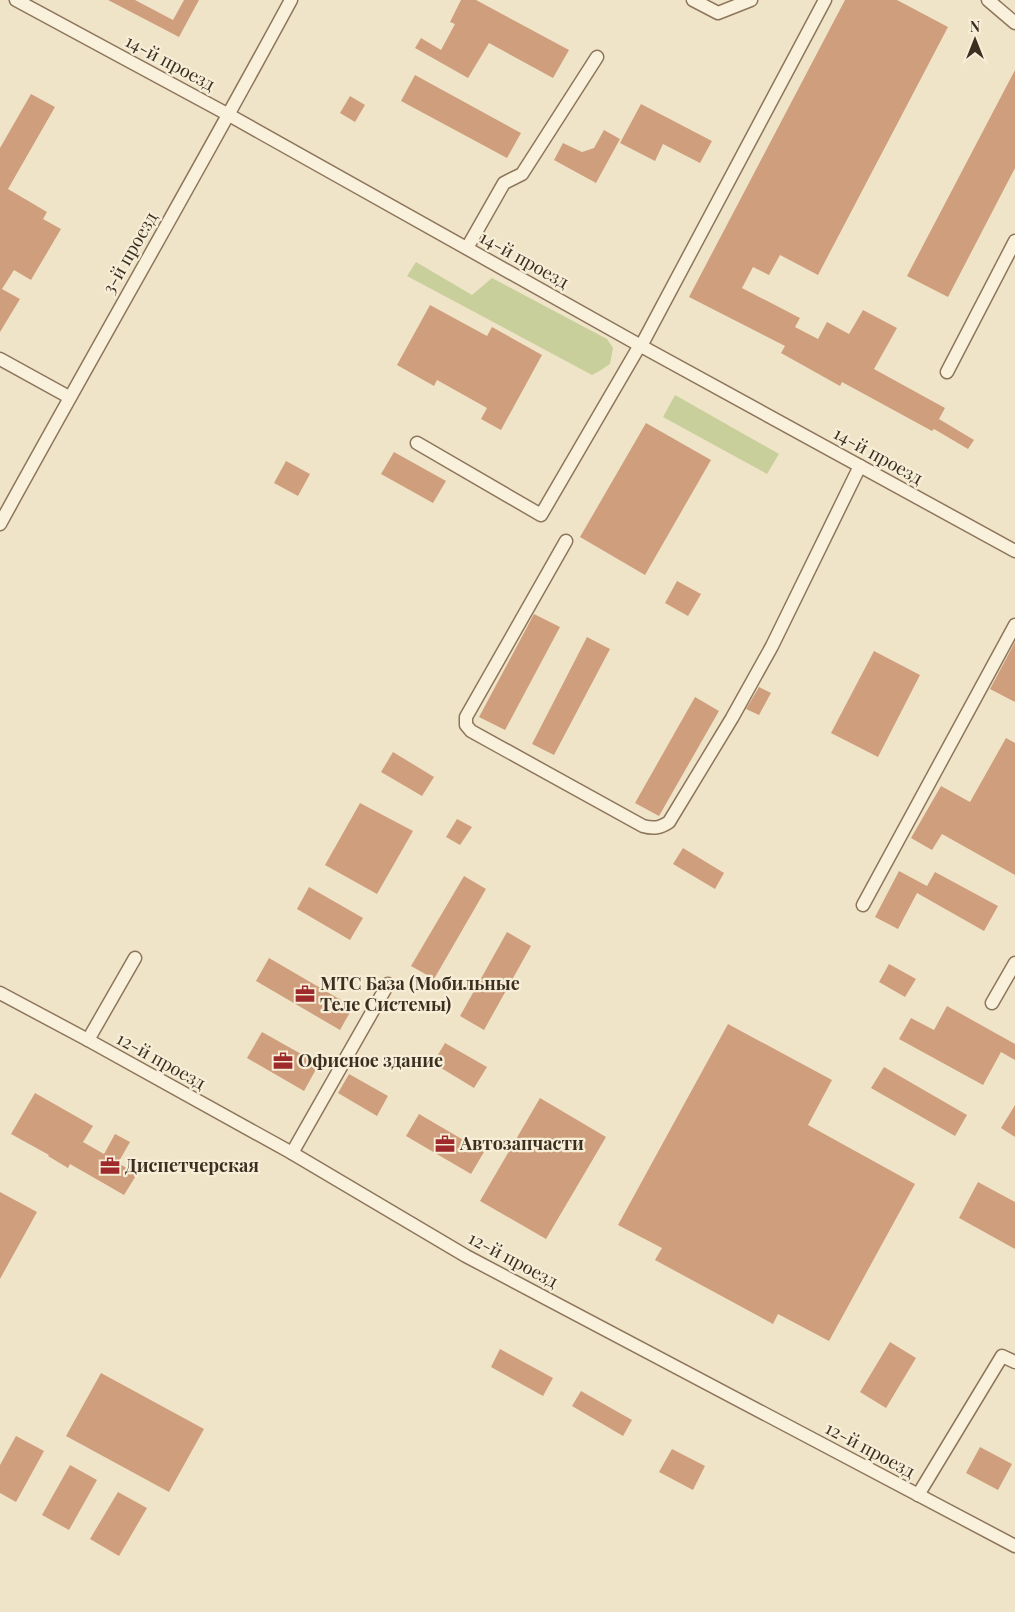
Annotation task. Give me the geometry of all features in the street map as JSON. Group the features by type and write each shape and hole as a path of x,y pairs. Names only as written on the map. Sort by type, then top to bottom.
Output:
{"street":[{"name":"14-й проезд","path":"16,0 229,115 640,345 1015,551"},
{"name":"3-й проезд","path":"0,524 69,397 292,0"},
{"path":"693,0 718,13 751,0"},
{"path":"417,444 541,515 640,345 825,0"},
{"path":"988,0 1015,22"},
{"path":"467,248 504,183 522,174 597,56"},
{"path":"947,372 1015,241"},
{"path":"0,359 69,397"},
{"path":"566,541 466,717 466,725 471,731 643,826 660,827 669,822 772,646 860,466"},
{"path":"863,905 1015,625"},
{"path":"88,1040 135,958"},
{"path":"992,1003 1015,963"},
{"path":"292,1154 388,984"},
{"name":"12-й проезд","path":"0,993 292,1154 466,1256 1015,1546"},
{"path":"918,1495 1002,1356 1015,1362"}],"green space":[{"path":"416,262 472,295 492,278 607,339 613,348 610,364 592,375 407,276"},
{"path":"675,395 779,454 767,474 663,417"}],"building":[{"path":"108,0 135,0 173,20 184,0 199,0 179,37"},
{"path":"461,0 476,0 569,50 553,78 489,43 468,78 415,48 421,38 441,50 455,24 450,22"},
{"path":"845,0 897,0 948,27 818,275 780,255 769,275 753,267 742,288 800,318 795,327 818,339 827,322 849,334 863,310 897,328 874,369 945,408 939,419 974,440 968,449 934,429 932,431 842,382 840,386 781,353 785,346 689,297"},
{"path":"1015,70 1015,168 948,297 907,276"},
{"path":"415,75 521,133 507,158 401,101"},
{"path":"31,94 55,107 8,189 47,212 43,219 61,229 31,280 14,270 2,289 20,299 0,332 0,148"},
{"path":"350,96 365,105 355,122 340,113"},
{"path":"641,104 712,141 700,163 663,144 655,161 620,143"},
{"path":"604,130 620,139 596,183 554,160 563,143 582,152 594,148"},
{"path":"430,305 487,336 492,327 542,355 501,430 481,419 487,408 437,380 434,386 397,365"},
{"path":"646,423 711,460 645,575 580,537"},
{"path":"394,452 446,481 433,503 381,474"},
{"path":"286,461 310,474 298,496 274,483"},
{"path":"677,581 701,594 688,616 665,603"},
{"path":"534,614 560,627 505,730 479,717"},
{"path":"587,637 610,649 554,755 532,744"},
{"path":"1015,642 1015,702 990,689"},
{"path":"874,651 920,675 878,757 831,733"},
{"path":"759,687 771,693 759,715 746,709"},
{"path":"695,697 719,711 659,816 635,803"},
{"path":"1006,738 1015,743 1015,875 942,834 932,850 911,838 941,786 970,802"},
{"path":"393,752 434,777 422,796 381,772"},
{"path":"360,803 413,831 377,894 325,865"},
{"path":"457,819 472,827 460,845 446,837"},
{"path":"683,848 724,873 715,889 673,864"},
{"path":"899,871 927,886 935,872 998,906 984,931 917,893 898,929 875,917"},
{"path":"464,876 486,889 434,979 411,966"},
{"path":"309,887 363,918 350,940 297,909"},
{"path":"507,932 531,946 484,1030 460,1016"},
{"name":"МТС База (Мобильные Теле Системы)","path":"269,958 353,1007 340,1030 256,981"},
{"path":"889,964 916,979 905,997 879,982"},
{"path":"947,1006 1015,1044 1015,1060 1001,1052 983,1085 899,1039 911,1018 934,1030"},
{"path":"728,1024 832,1080 808,1125 915,1184 829,1341 778,1314 773,1324 655,1260 662,1248 618,1225"},
{"name":"Офисное здание","path":"262,1032 319,1064 304,1091 247,1058"},
{"path":"445,1043 487,1067 474,1088 433,1063"},
{"path":"884,1067 967,1115 955,1136 871,1088"},
{"path":"349,1074 388,1096 377,1116 338,1093"},
{"path":"35,1093 93,1126 83,1142 104,1154 115,1134 130,1142 118,1163 137,1174 124,1195 70,1164 68,1168 11,1134"},
{"path":"540,1098 606,1137 546,1239 480,1201"},
{"path":"1015,1105 1015,1137 1001,1128"},
{"name":"Автозапчасти","path":"419,1114 484,1152 471,1174 406,1136"},
{"path":"978,1182 1015,1202 1015,1249 959,1218"},
{"path":"0,1192 37,1212 0,1279"},
{"path":"890,1342 916,1358 886,1408 860,1392"},
{"path":"500,1349 553,1378 543,1396 491,1367"},
{"path":"101,1373 204,1429 169,1492 66,1436"},
{"path":"581,1391 632,1420 623,1436 572,1406"},
{"path":"16,1436 44,1451 16,1502 0,1493 0,1465"},
{"path":"980,1447 1012,1464 998,1490 966,1473"},
{"path":"672,1449 705,1466 693,1490 659,1472"},
{"path":"70,1465 97,1480 69,1530 42,1515"},
{"path":"118,1492 147,1508 119,1556 90,1539"}],"place":[{"name":"МТС База (Мобильные Теле Системы)","path":"305,994"},
{"name":"Офисное здание","path":"283,1061"},
{"name":"Автозапчасти","path":"445,1144"},
{"name":"Диспетчерская","path":"110,1166"}]}
